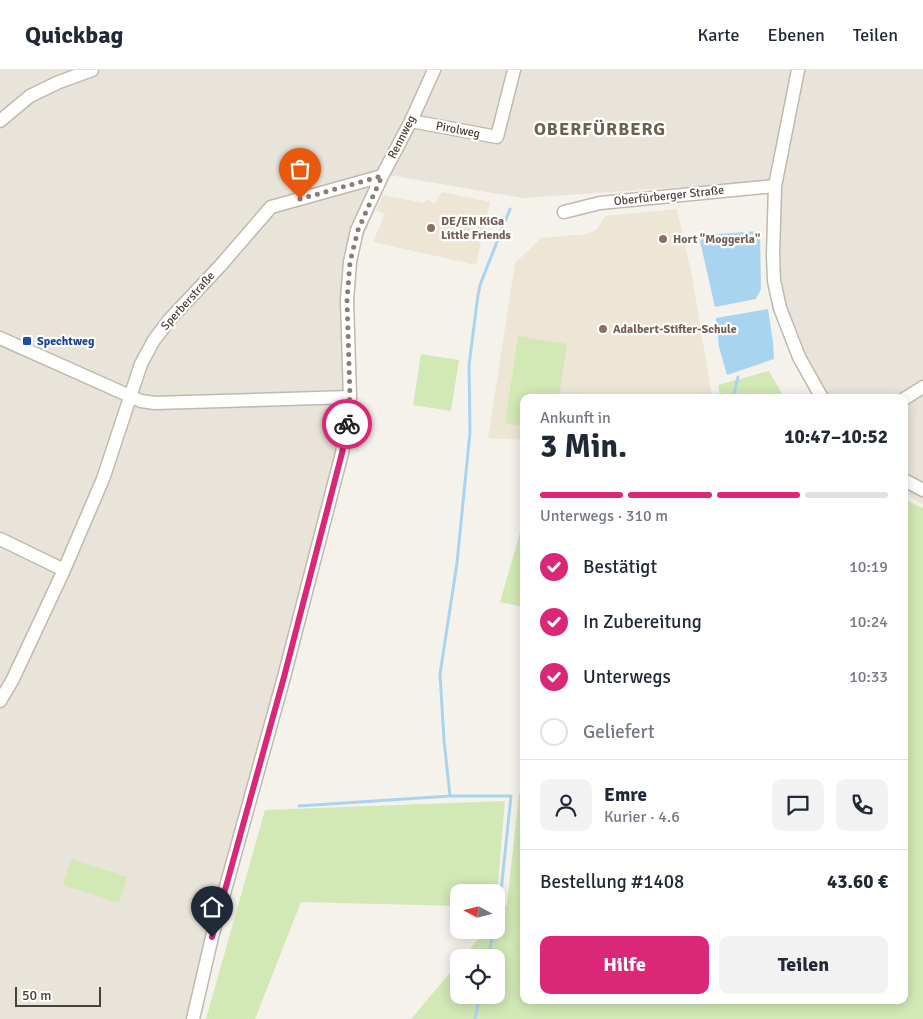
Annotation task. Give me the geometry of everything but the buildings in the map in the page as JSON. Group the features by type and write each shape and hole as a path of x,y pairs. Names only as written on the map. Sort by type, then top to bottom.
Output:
{"street":[{"path":"0,121 30,96 59,82 92,70"},
{"name":"Rennweg","path":"193,1019 212,937 284,677 342,453 350,396 347,300 350,262 358,230 434,70"},
{"name":"Pirolweg","path":"411,121 496,137 514,70"},
{"path":"798,70 775,186 774,281 780,308 799,356 820,394"},
{"name":"Sperberstraße","path":"0,701 12,681 64,570 103,480 141,364 154,340 170,319 220,266 271,207 382,176"},
{"name":"Oberfürberger Straße","path":"564,212 600,203 775,186"},
{"path":"0,338 141,401 350,396"},
{"path":"908,396 923,387"},
{"path":"908,482 923,490"},
{"path":"0,539 64,570"}],"shaded area":[{"path":"0,70 923,70 923,504 908,494 908,394 814,394 772,309 770,181 522,198 389,175 362,241 358,261 344,435 187,1019 0,1019"},
{"name":"DE/EN KiGa Little Friends","path":"442,192 490,202 476,265 373,242 385,214 376,210 383,195 424,203 428,199 434,204"},
{"name":"Adalbert-Stifter-Schule","path":"677,209 692,276 712,394 520,394 520,440 488,438 515,263 541,238 588,234 597,229 605,216"}],"green space":[{"path":"518,336 567,344 559,394 520,394 520,425 505,423"},
{"path":"421,354 459,360 451,411 413,405"},
{"path":"769,371 782,394 720,394 718,385"},
{"path":"908,501 923,508 923,1019 411,1019 450,973 450,1004 505,1004 505,949 470,949 478,939 505,939 505,906 507,904 520,794 520,1004 908,1004"},
{"path":"520,533 520,606 500,602"},
{"path":"505,801 498,884 450,884 450,906 301,902 255,1019 206,1019 265,810"},
{"path":"71,859 127,877 119,903 63,885"}],"water":[{"path":"760,231 761,289 756,299 715,307 700,241 704,235"},
{"path":"768,309 774,359 727,375 719,347 716,318"}],"waterway":[{"path":"502,884 511,796 450,796 440,674 457,563 470,432 469,365 478,295 480,285 510,209"},
{"path":"734,394 738,377"},
{"path":"299,806 450,796"},
{"path":"490,949 492,939"},
{"path":"475,1019 478,1004"}],"way so far":[{"path":"300,199 382,176 358,230 350,262 347,300 350,396 347,424"}],"place":[{"name":"DE/EN KiGa Little Friends","path":"431,228"},
{"name":"Hort \"Moggerla\"","path":"663,239"},
{"name":"Adalbert-Stifter-Schule","path":"603,329"},
{"name":"Spechtweg","path":"27,341"}],"district":[{"name":"OBERFÜRBERG","path":"600,129"}],"route":[{"path":"212,937 284,677 342,453 347,424"}]}
